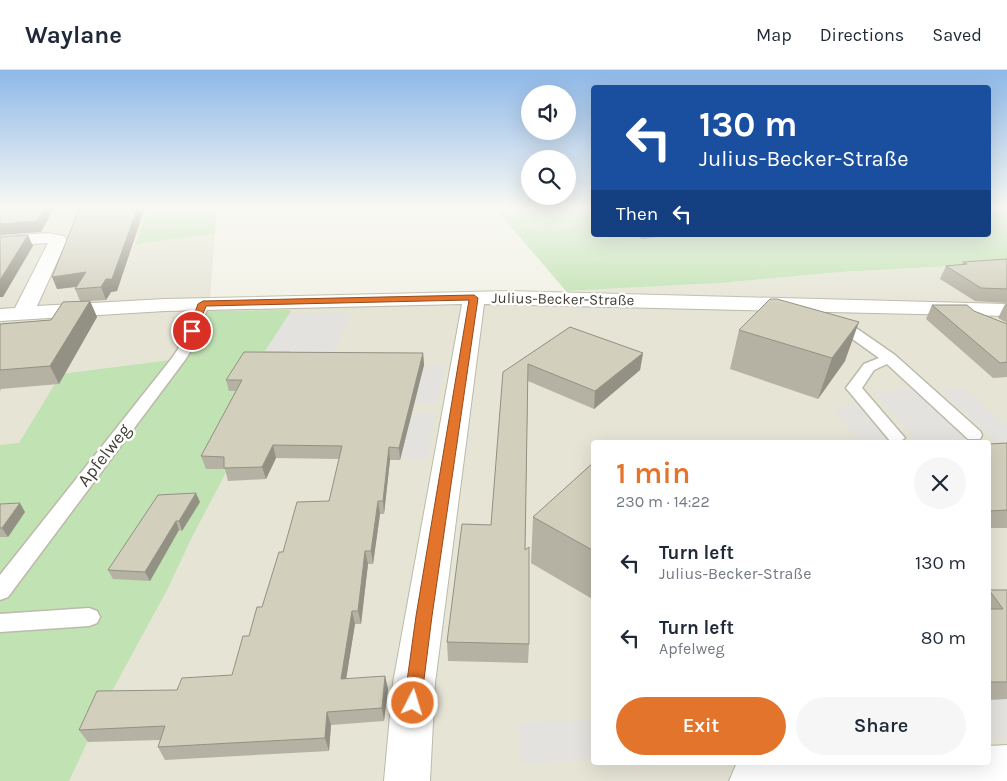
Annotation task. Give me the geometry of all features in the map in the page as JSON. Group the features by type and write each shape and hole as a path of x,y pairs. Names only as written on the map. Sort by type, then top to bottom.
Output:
{"street":[{"path":"0,242 22,240"},
{"path":"24,313 58,240"},
{"path":"407,781 414,683 474,298"},
{"name":"Julius-Becker-Straße","path":"0,315 474,298 814,304 966,309 976,318 1003,320"},
{"path":"752,781 819,770 1007,768"}],"lane":[{"path":"814,304 821,312 869,341 890,358 926,388 974,435"},
{"name":"Apfelweg","path":"0,591 178,360 185,349 200,309"},
{"path":"890,358 869,367 854,388 897,438"},
{"path":"0,623 89,617"}],"shaded area":[{"path":"0,240 137,240 136,244 166,240 215,240 210,298 566,291 719,283 841,272 1007,263 1007,781 0,781"},
{"path":"290,313 350,314 334,351 265,351"},
{"path":"424,365 445,365 437,403 414,403"},
{"path":"964,388 1007,427 1007,444 999,444 940,390"},
{"path":"915,389 966,440 917,440 873,392"},
{"path":"858,406 888,440 859,440 832,407"},
{"path":"412,413 435,413 427,460 400,460"},
{"path":"991,700 1007,700 1007,738 991,739"},
{"path":"591,720 591,759 521,764 518,723"}],"green space":[{"path":"137,240 166,240 136,244"},
{"path":"522,240 1007,240 1007,263 841,272 719,283 566,291"},
{"path":"209,311 291,311 266,350 290,351 192,537 167,590 105,704 69,781 0,781 0,445 19,443 61,374 171,360 179,347 190,314 206,314"}],"building":[{"path":"0,240 25,240 0,280"},
{"path":"67,240 126,240 112,279 106,279 101,287 75,289 86,272 52,277"},
{"path":"1007,259 1007,289 981,288 946,266 967,264 963,262"},
{"path":"770,299 777,299 859,322 832,358 739,330"},
{"path":"90,301 50,366 0,370 0,324 51,320 63,302"},
{"path":"932,305 967,305 974,311 1007,324 1007,362 1000,363"},
{"path":"570,327 643,353 595,391 528,364 525,550 529,547 529,644 447,642 462,524 491,525 503,372"},
{"path":"244,352 423,353 399,448 389,447 383,501 378,501 371,551 365,551 358,611 352,611 341,679 385,676 382,708 327,712 325,738 158,747 165,726 79,730 97,691 177,690 182,678 232,675 243,636 249,636 257,607 262,607 279,552 283,552 297,502 329,501 342,446 273,445 262,467 224,468 224,457 201,456 242,380 226,380"},
{"path":"1007,443 1007,510 991,511 991,444"},
{"path":"591,465 591,549 533,517"},
{"path":"196,493 179,521 176,521 145,572 108,570 158,495"},
{"path":"20,503 2,528 0,528 0,504"},
{"path":"991,590 1007,590 1007,682 991,682 991,609 1003,609"}],"route":[{"path":"192,331 203,304 474,298 424,616 414,683 413,703"}]}
